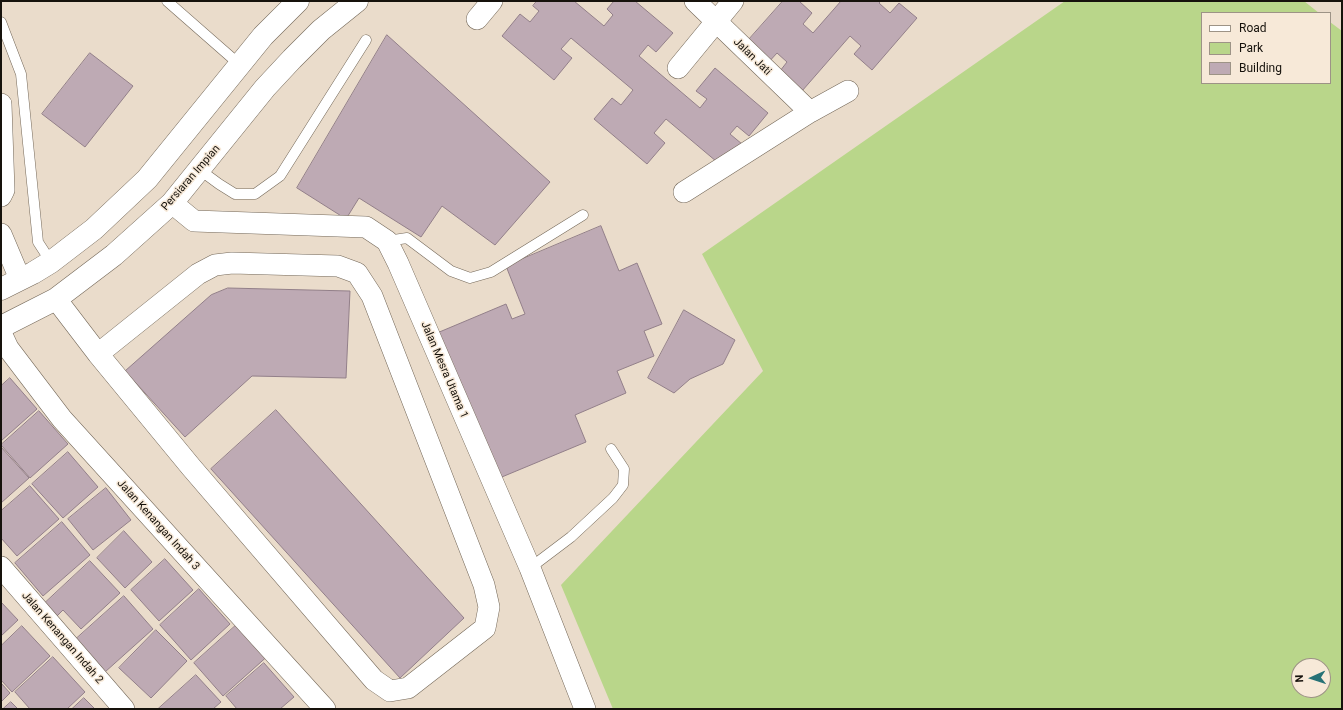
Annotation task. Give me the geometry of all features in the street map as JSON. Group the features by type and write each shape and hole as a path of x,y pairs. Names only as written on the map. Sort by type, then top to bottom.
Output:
{"street":[{"name":"Persiaran Impian","path":"1,327 56,299 114,255 172,203 265,88 292,58 321,30 357,1"},
{"path":"478,18 492,1"},
{"name":"Jalan Jati","path":"695,1 810,112"},
{"path":"678,68 733,1"},
{"path":"1,289 51,262 94,229 147,179 263,36 294,2"},
{"path":"684,192 810,112 848,91"},
{"path":"1,104 4,190 1,196"},
{"path":"172,203 194,221 366,227 387,240"},
{"path":"1,234 20,280"},
{"name":"Jalan Mesra Utama 1","path":"387,240 530,568 584,709"},
{"path":"56,299 98,354 191,467 374,680 390,691 408,688 485,628 489,607 484,585 372,296 357,273 338,266 232,263 215,265 198,274 98,354"},
{"name":"Jalan Kenangan Indah 3","path":"1,333 8,348 62,419 325,709"},
{"name":"Jalan Kenangan Indah 2","path":"1,567 124,709"}],"lane":[{"path":"167,1 240,65"},
{"path":"1,22 21,74 38,242 51,262"},
{"path":"200,170 235,194 255,194 280,176 366,40"},
{"path":"387,240 407,238 451,271 470,278 491,272 583,216"},
{"path":"530,568 570,537 613,498 623,484 624,469 611,449"}],"green space":[{"path":"1065,1 1304,1 1318,12 1201,12 1201,84 1331,84 1331,23 1342,31 1342,709 613,709 561,585 763,371 702,254"}],"building":[{"path":"537,1 574,1 604,26 613,15 607,9 614,1 635,1 673,33 656,52 648,45 639,56 700,108 707,99 696,91 715,68 768,113 749,136 737,126 730,134 742,144 723,167 666,119 654,133 665,143 647,164 594,119 612,98 621,105 633,90 571,38 561,49 572,58 554,80 502,36 520,14 530,22 539,11 533,6"},
{"path":"783,1 799,1 812,13 803,24 813,33 841,1 881,1 879,3 890,13 899,3 917,18 872,70 854,54 861,46 850,36 802,91 780,71 787,62 777,53 767,64 745,44"},
{"path":"387,35 550,182 495,245 442,206 421,237 359,198 346,219 297,188"},
{"path":"90,53 133,86 85,147 42,114"},
{"path":"601,226 619,271 637,263 662,324 644,331 654,356 617,371 626,393 575,415 586,442 497,479 437,333 506,304 512,319 525,314 506,266"},
{"path":"228,288 350,291 346,378 252,376 185,437 125,371 211,295"},
{"path":"684,310 735,340 723,364 690,379 674,393 648,378"},
{"path":"10,378 37,409 1,441 1,386"},
{"path":"276,410 464,618 400,678 211,469"},
{"path":"39,411 68,444 30,478 1,445"},
{"path":"1,447 29,478 1,503"},
{"path":"68,452 98,487 63,518 32,484"},
{"path":"30,486 59,519 17,556 1,538 1,511"},
{"path":"106,488 131,520 93,550 68,519"},
{"path":"62,522 90,555 43,596 15,563"},
{"path":"124,531 152,562 125,588 97,558"},
{"path":"165,559 193,590 159,621 131,590"},
{"path":"90,561 120,593 81,629 63,610 57,616 45,603"},
{"path":"199,589 230,624 191,660 160,625"},
{"path":"124,596 153,629 105,672 76,639"},
{"path":"1,602 18,620 1,636"},
{"path":"242,620 271,653 223,696 194,663"},
{"path":"22,626 50,656 12,692 1,680 1,646"},
{"path":"156,630 187,661 151,698 119,668"},
{"path":"53,657 85,692 67,709 30,709 15,692"},
{"path":"264,663 294,697 280,709 237,709 226,696"},
{"path":"196,675 221,702 213,709 158,709"},
{"path":"1,683 10,693 1,702"},
{"path":"84,698 95,709 72,709"},
{"path":"11,702 18,709 3,709"}]}
